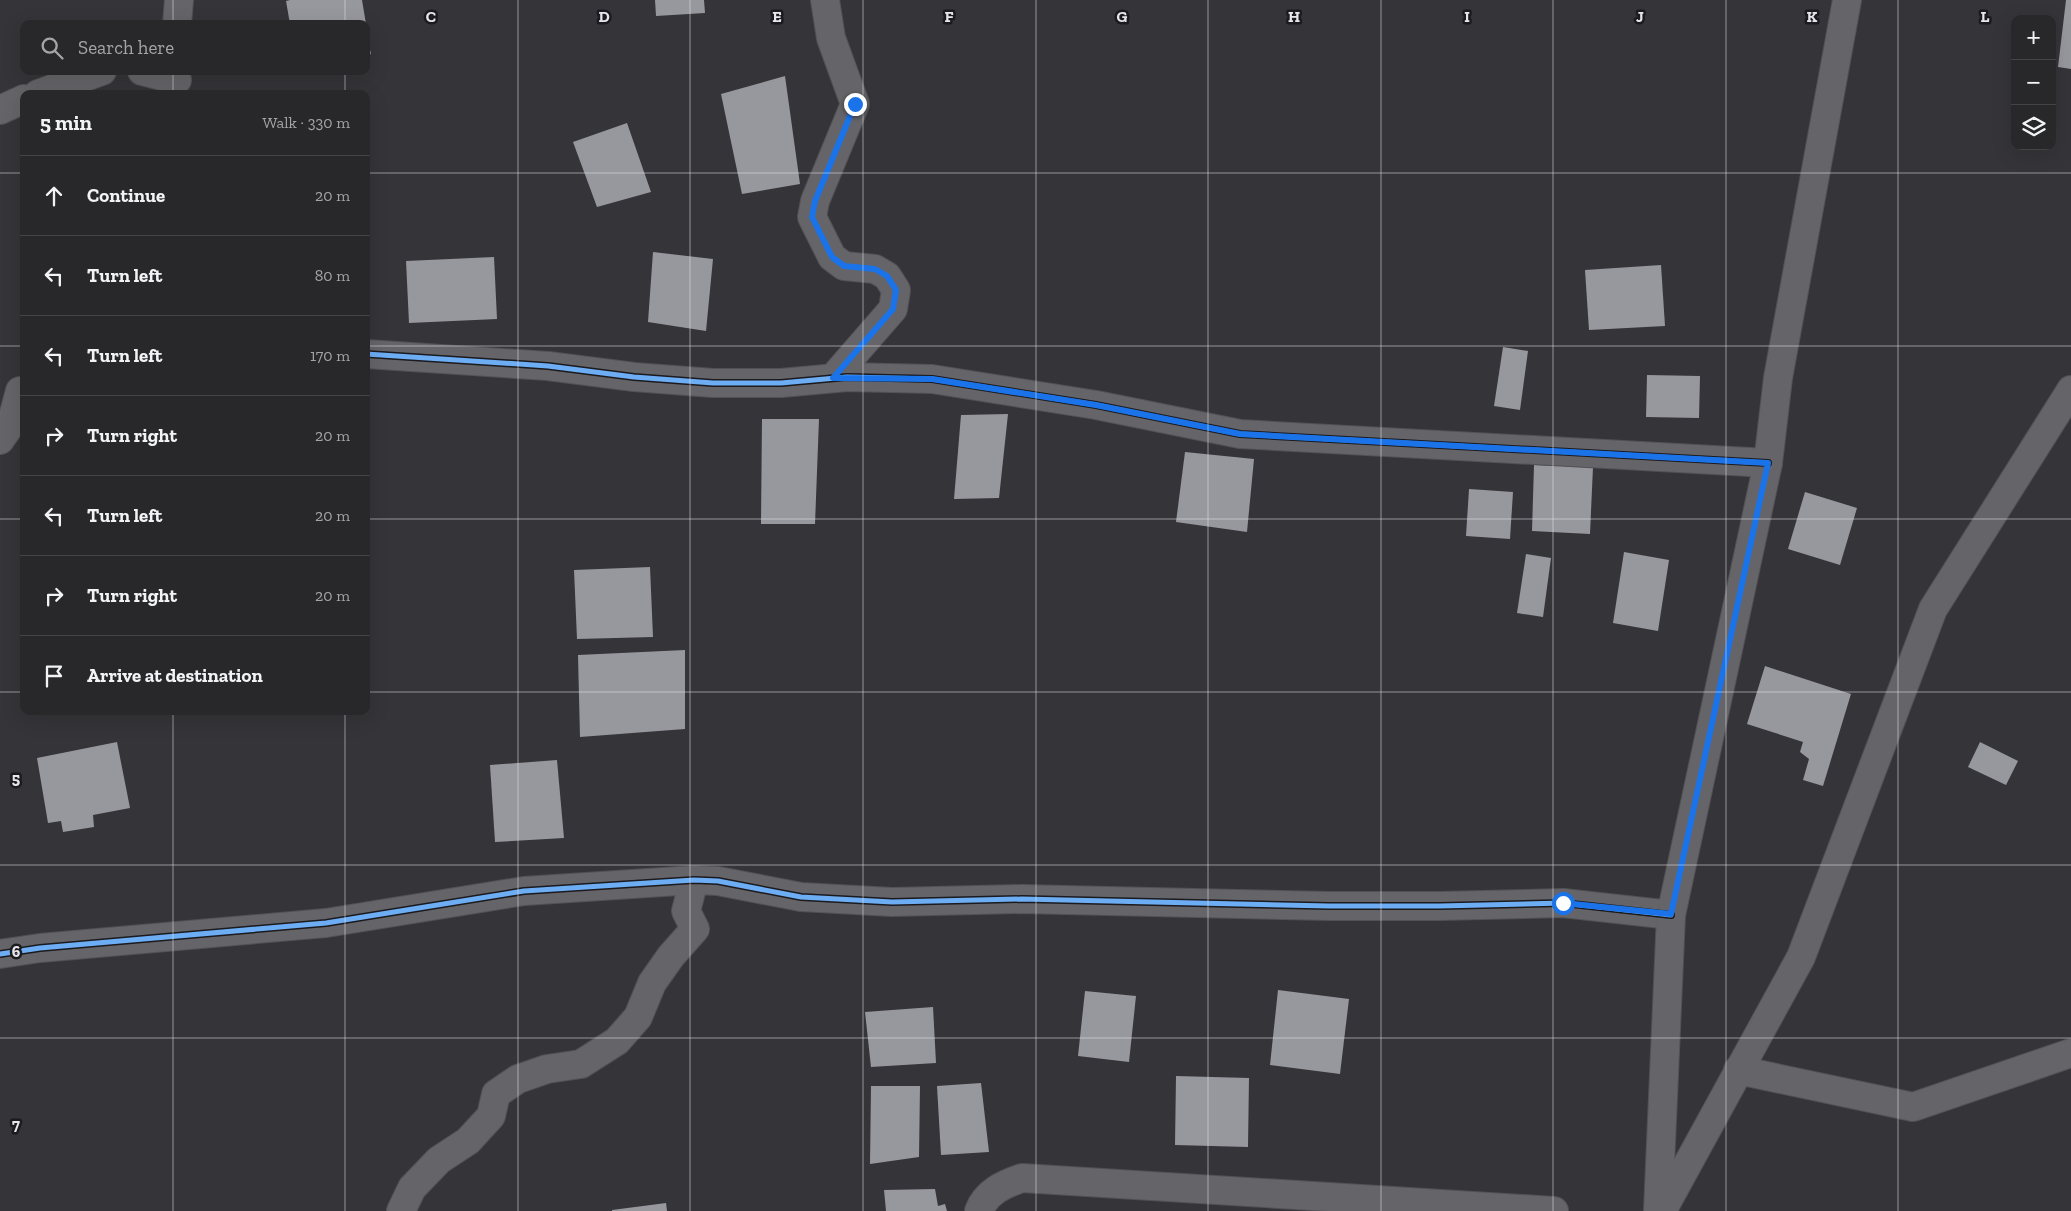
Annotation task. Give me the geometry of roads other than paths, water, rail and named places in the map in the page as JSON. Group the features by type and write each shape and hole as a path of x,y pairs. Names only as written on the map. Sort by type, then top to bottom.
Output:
{"street":[{"path":"177,20 179,0"},
{"path":"825,0 831,38 855,104 815,201 812,217 832,257 844,266 875,269 887,276 896,290 893,309 833,378"},
{"path":"1660,1211 1671,914 1768,463 1778,378 1847,0"},
{"path":"49,90 91,75"},
{"path":"155,75 177,82"},
{"path":"0,110 20,101"},
{"path":"370,354 548,366 634,377 713,383 781,383 833,378 932,379 1096,405 1240,434 1768,463"},
{"path":"1660,1211 1801,957 1933,609 2071,390"},
{"path":"0,440 11,424 15,394"},
{"path":"0,954 40,948 326,923 524,891 694,880 718,881 801,897 892,902 1022,899 1338,906 1563,903 1671,914"},
{"path":"401,1211 412,1188 439,1160 468,1141 490,1116 496,1094 525,1077 546,1069 581,1064 617,1041 638,1017 652,983 671,956 695,929 686,911 694,880"},
{"path":"1738,1070 1914,1107 2071,1053"},
{"path":"979,1211 983,1201 1001,1186 1022,1178 1554,1211"}]}
